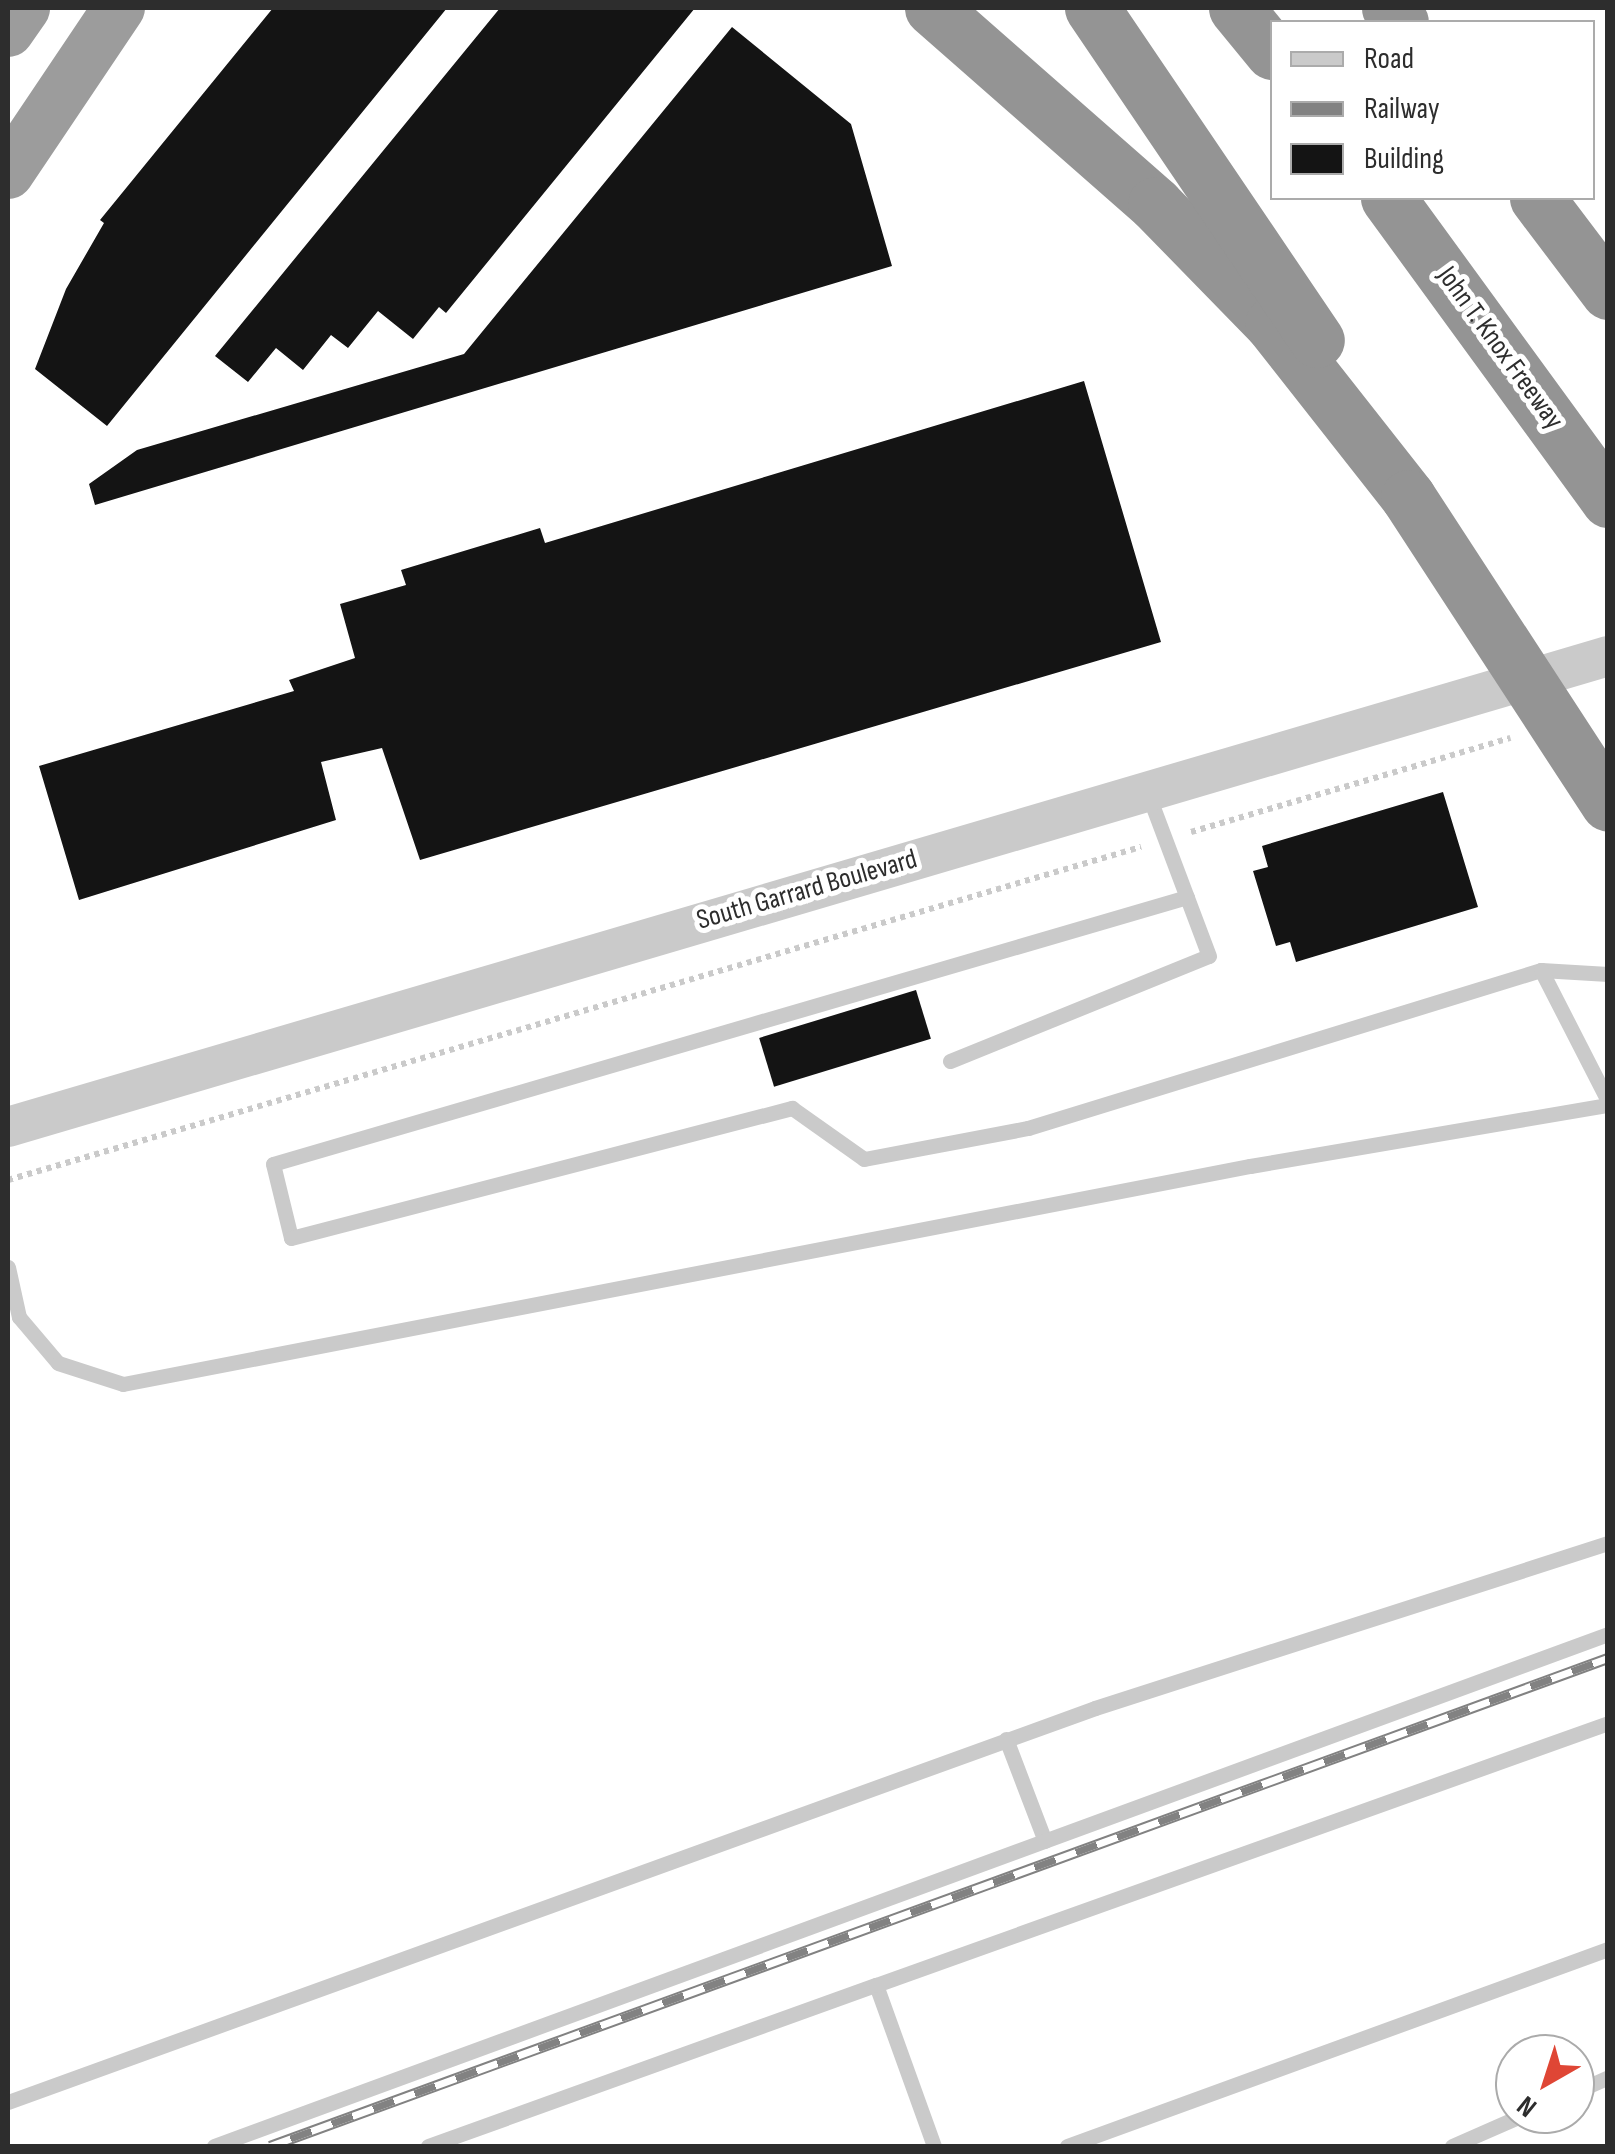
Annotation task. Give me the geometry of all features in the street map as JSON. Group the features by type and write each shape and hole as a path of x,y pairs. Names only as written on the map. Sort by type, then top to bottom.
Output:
{"highway":[{"path":"8,31 24,8"},
{"path":"8,173 119,8"},
{"path":"932,8 1155,204 1272,324 1408,497"},
{"path":"1092,8 1285,284 1408,497 1608,804"},
{"path":"1236,8 1270,50"},
{"name":"John T. Knox Freeway","path":"1390,200 1516,368 1608,500"},
{"path":"1539,200 1608,292"}],"street":[{"name":"South Garrard Boulevard","path":"8,1127 1608,656"}],"lane":[{"path":"950,1061 1209,956 1146,791"},
{"path":"1186,897 272,1164 291,1238 792,1108 864,1159 1028,1128 1542,970 1608,974"},
{"path":"8,1266 18,1317 58,1363 123,1384 1231,1170 1608,1103 1542,970"},
{"path":"8,2102 1006,1739 1608,1543"},
{"path":"214,2146 1608,1634"},
{"path":"428,2146 1608,1723"},
{"path":"1006,1739 1045,1841"},
{"path":"1067,2146 1608,1949"},
{"path":"876,1985 934,2146"},
{"path":"1452,2146 1495,2127"}],"path":[{"path":"8,1180 1515,736"}],"building":[{"path":"273,8 447,8 107,426 35,369 66,289 104,223 100,220"},
{"path":"500,8 695,8 446,313 439,307 413,339 378,311 348,348 331,335 303,370 276,348 248,382 215,356"},
{"path":"732,27 851,124 892,266 95,505 89,484 137,450 464,354"},
{"path":"1084,381 1161,642 420,860 382,748 321,762 336,820 79,900 39,766 294,691 289,680 355,658 340,604 406,585 401,570 540,528 545,543"},
{"path":"1443,792 1478,907 1296,962 1290,942 1276,946 1253,871 1268,867 1262,846"},
{"path":"916,990 931,1039 774,1087 759,1038"}],"railway":[{"path":"270,2146 1608,1658"}]}
